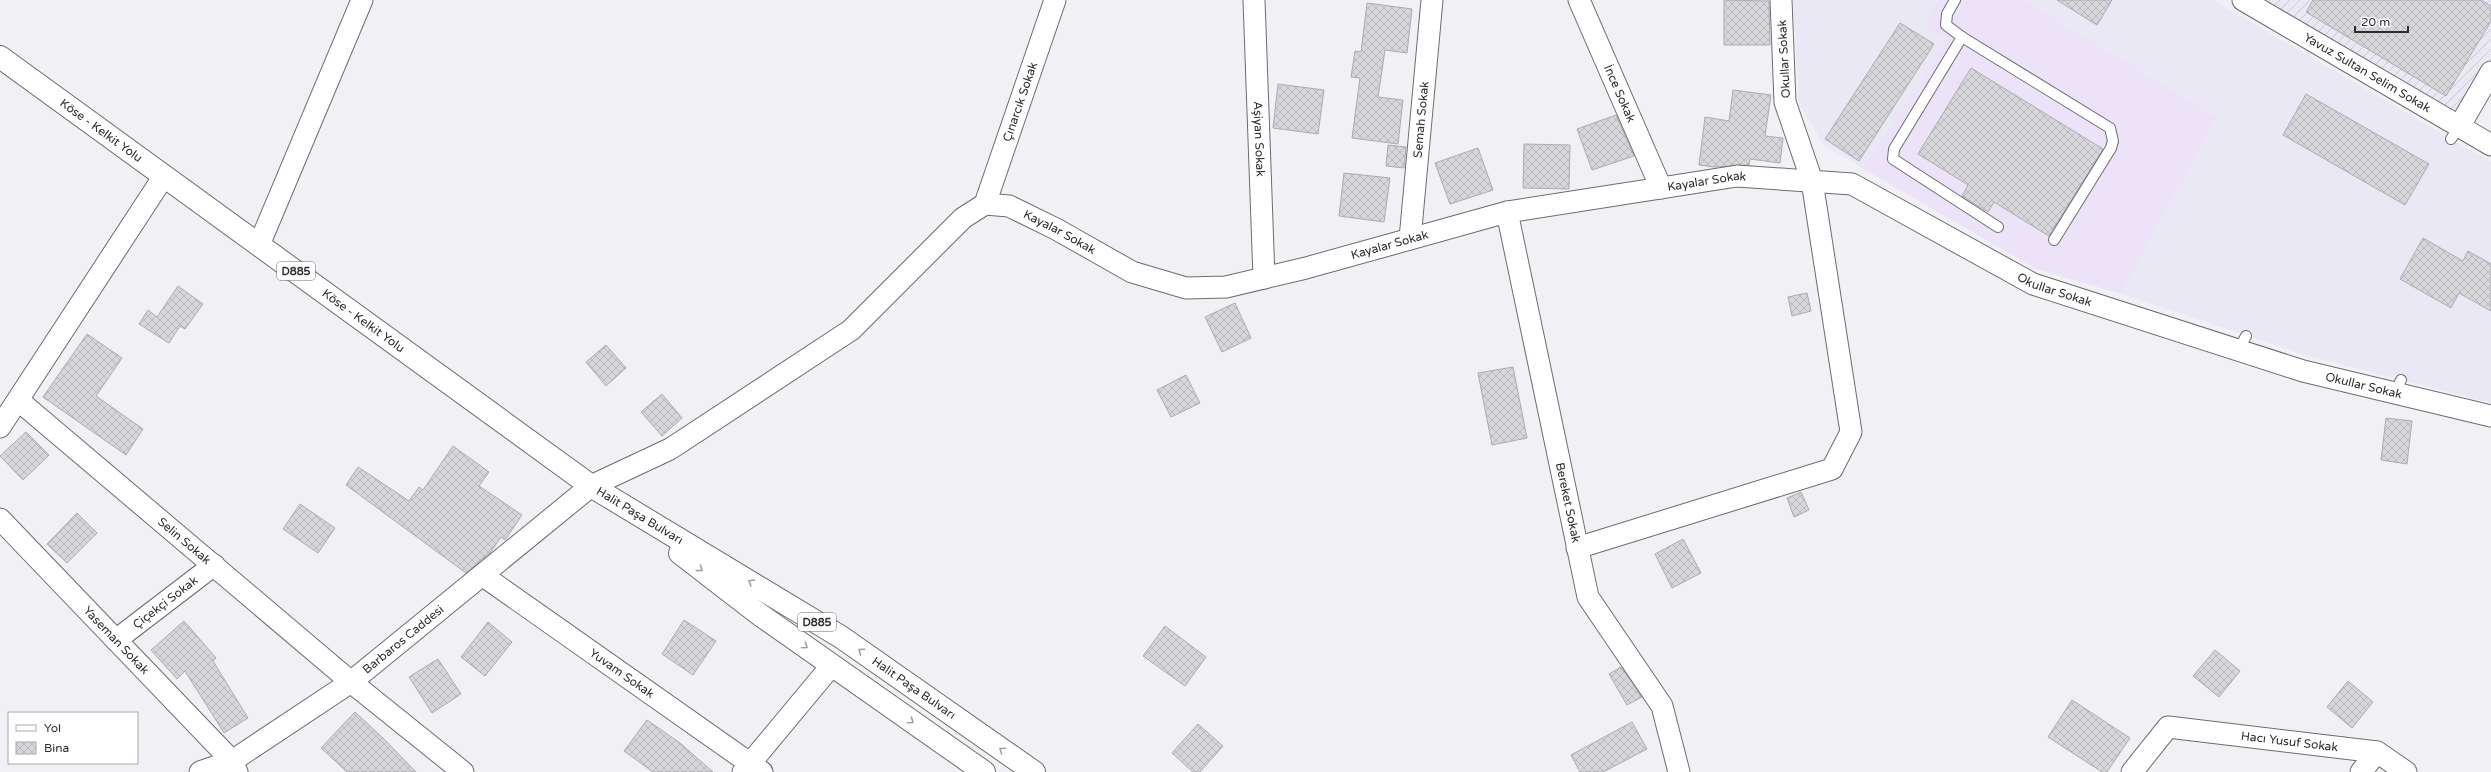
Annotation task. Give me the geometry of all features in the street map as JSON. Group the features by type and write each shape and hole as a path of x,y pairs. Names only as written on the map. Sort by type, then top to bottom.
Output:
{"main road":[{"name":"Köse - Kelkit Yolu","path":"0,57 591,486"},
{"name":"Halit Paşa Bulvarı","path":"591,486 759,614 984,772"},
{"name":"Halit Paşa Bulvarı","path":"591,486 841,637 1034,772"}],"street":[{"path":"259,245 362,0"},
{"name":"Çınarcık Sokak","path":"985,204 1055,0"},
{"name":"Aşiyan Sokak","path":"1254,0 1264,278"},
{"name":"Semah Sokak","path":"1410,239 1432,0"},
{"name":"İnce Sokak","path":"1579,0 1661,188"},
{"name":"Okullar Sokak","path":"1781,0 1788,21 1785,102 1812,180 1852,184 2033,284 2242,343 2303,371 2398,387 2491,416"},
{"name":"Yavuz Sultan Selim Sokak","path":"2243,0 2455,133 2491,146"},
{"path":"2455,133 2491,72"},
{"path":"0,427 164,176"},
{"name":"Kayalar Sokak","path":"985,204 1009,206 1056,229 1132,272 1186,288 1226,287 1507,212 1737,176 1812,180"},
{"path":"1577,548 1832,469 1851,432 1812,180"},
{"name":"Barbaros Caddesi","path":"200,772 235,766 351,682 591,486 670,449 852,330 963,218 985,204"},
{"name":"Bereket Sokak","path":"1507,212 1588,597 1662,706 1679,772"},
{"name":"Selin Sokak","path":"18,400 351,682 463,772"},
{"name":"Yaseman Sokak","path":"0,519 235,766"},
{"name":"Çiçekçi Sokak","path":"116,640 214,565"},
{"name":"Yuvam Sokak","path":"482,575 752,769"},
{"path":"752,769 832,666"},
{"name":"Hacı Yusuf Sokak","path":"2132,772 2168,728 2377,752 2406,772"},
{"path":"2361,772 2377,752"}],"lane":[{"path":"1955,0 1947,14 1946,25 1962,37 2110,128 2113,141 2111,148 2054,240"},
{"path":"1962,37 1894,148 1893,159 1998,227"}],"shaded area":[{"path":"1793,0 1938,0 1922,26 1946,41 1862,168 1823,144 1799,103"},
{"path":"1938,0 2024,0 2217,117 2121,294 2036,269 1862,168 1946,41 1922,26"},
{"path":"2024,0 2213,0 2491,162 2491,403 2308,356 2121,294 2217,117"},
{"path":"2243,0 2491,0 2491,72 2459,127"}],"building":[{"path":"1724,0 1769,1 1770,45 1724,45"},
{"path":"2057,0 2112,0 2097,25"},
{"path":"2313,0 2481,0 2491,6 2491,21 2446,96 2306,12"},
{"path":"1367,3 1412,9 1407,53 1385,50 1378,97 1403,100 1398,144 1352,138 1360,78 1351,77 1355,51 1361,52"},
{"path":"1900,23 1934,44 1859,161 1825,139"},
{"path":"1971,68 2103,149 2049,236 1994,202 1988,212 1962,196 1968,185 1918,154"},
{"path":"1278,84 1324,90 1318,134 1273,128"},
{"path":"1733,90 1771,95 1765,136 1783,138 1780,163 1750,159 1749,165 1714,167 1699,165 1705,117 1729,121"},
{"path":"2306,94 2429,164 2405,205 2283,135"},
{"path":"1616,115 1634,156 1592,170 1577,129"},
{"path":"1524,144 1570,145 1569,189 1523,188"},
{"path":"1388,145 1406,147 1404,168 1386,166"},
{"path":"1478,148 1493,190 1450,204 1435,163"},
{"path":"1344,173 1390,178 1384,222 1339,216"},
{"path":"2423,238 2463,261 2468,251 2491,264 2491,311 2459,293 2451,308 2400,279"},
{"path":"178,286 203,304 185,329 180,326 169,343 139,324 148,310 157,317"},
{"path":"1807,293 1811,311 1792,316 1788,297"},
{"path":"1235,303 1251,338 1222,352 1205,317"},
{"path":"87,334 122,358 96,396 143,429 126,455 43,397"},
{"path":"606,345 626,368 606,386 586,362"},
{"path":"1513,367 1527,438 1492,445 1478,373"},
{"path":"1186,375 1200,403 1171,417 1157,390"},
{"path":"662,394 682,418 662,436 641,412"},
{"path":"2386,418 2412,421 2407,464 2381,460"},
{"path":"26,432 49,455 23,480 0,456"},
{"path":"453,446 489,472 479,486 522,515 505,540 501,537 490,553 466,573 346,485 358,467 409,501 419,487 423,490"},
{"path":"1801,492 1809,510 1794,517 1787,498"},
{"path":"300,504 335,528 318,553 283,529"},
{"path":"77,513 97,533 67,563 47,544"},
{"path":"1683,539 1701,573 1672,588 1655,554"},
{"path":"684,620 716,641 693,675 662,654"},
{"path":"184,621 216,658 213,661 248,718 224,733 185,671 177,679 151,650"},
{"path":"488,622 512,642 485,676 461,657"},
{"path":"1165,626 1206,657 1185,686 1143,656"},
{"path":"2215,650 2240,671 2219,697 2193,676"},
{"path":"438,659 461,694 432,713 409,677"},
{"path":"1621,667 1642,697 1627,705 1609,674"},
{"path":"2348,681 2373,702 2352,728 2327,707"},
{"path":"2072,700 2130,738 2107,772 2102,772 2048,737"},
{"path":"355,712 416,772 347,772 321,748"},
{"path":"647,720 680,743 713,772 653,772 624,751"},
{"path":"1632,722 1647,749 1603,772 1580,772 1571,755"},
{"path":"1198,724 1223,746 1200,772 1193,772 1172,753"}]}
